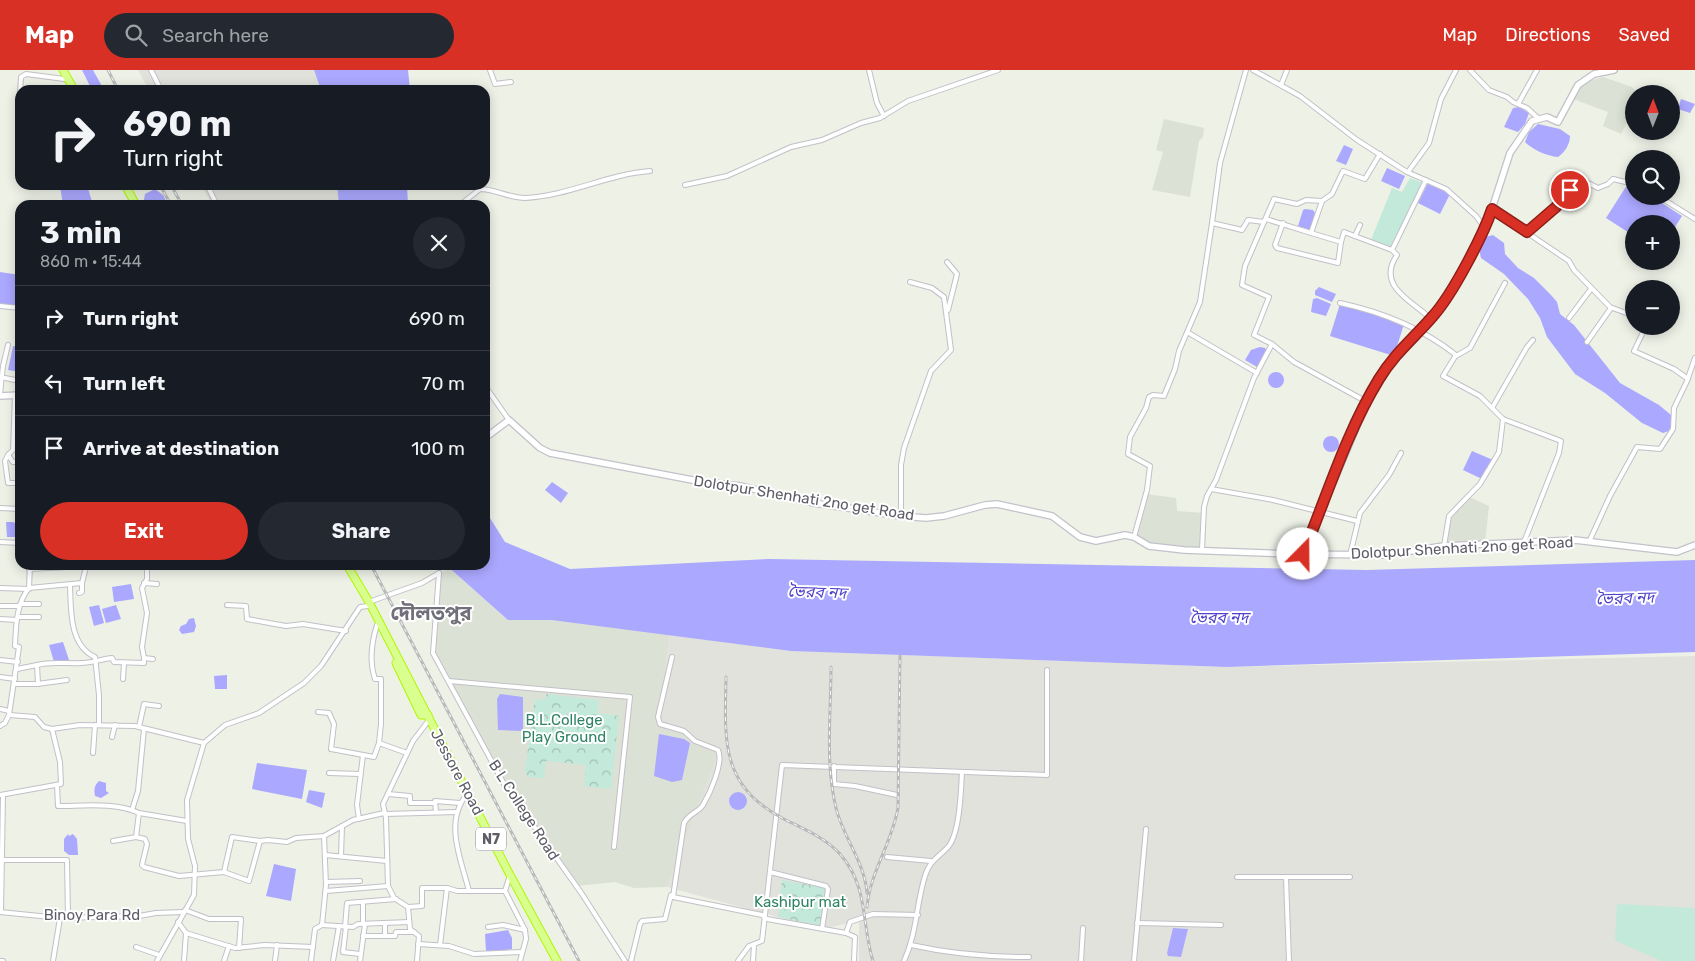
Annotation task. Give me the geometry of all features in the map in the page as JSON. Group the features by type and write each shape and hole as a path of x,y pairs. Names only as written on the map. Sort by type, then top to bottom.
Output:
{"highway":[{"path":"61,70 67,85"},
{"path":"61,70 71,85"},
{"name":"Jessore Road","path":"346,570 368,604 421,715 429,718"},
{"name":"Jessore Road","path":"350,570 557,961"}],"street":[{"path":"152,70 159,85"},
{"path":"490,70 495,84 511,82"},
{"path":"869,70 877,103 884,116"},
{"path":"685,186 727,176 791,147 822,140 861,123 884,116 908,101 998,70"},
{"path":"1134,537 1147,490 1150,466 1128,454 1130,437 1146,408 1149,397 1153,395 1164,396 1200,302 1220,163 1246,70"},
{"path":"1253,70 1280,85 1408,172 1446,189 1476,216 1484,227"},
{"path":"1280,85 1287,70"},
{"path":"1408,172 1429,143 1441,99 1456,70"},
{"path":"1470,70 1489,90 1527,108 1539,119"},
{"path":"1518,104 1537,70"},
{"path":"1303,554 1367,402 1379,379 1402,346 1420,331 1448,297 1492,209 1510,153 1532,121 1547,117 1558,122 1578,85 1594,74 1614,70"},
{"path":"20,85 21,77 26,74 64,79"},
{"path":"1311,233 1322,201 1332,194 1342,172 1366,179 1380,154"},
{"path":"484,190 512,197 542,196 629,173 650,171"},
{"path":"1527,232 1556,207 1574,183 1580,179 1598,188 1608,184 1613,179 1625,182"},
{"path":"1392,250 1426,180"},
{"path":"466,200 479,190"},
{"path":"1322,201 1306,200 1297,204 1275,199 1245,266 1242,285 1269,298 1254,335 1272,344 1294,362 1367,402"},
{"path":"1672,205 1695,219"},
{"path":"1492,209 1569,262 1591,289 1612,308 1625,313"},
{"path":"1212,223 1242,230 1248,220 1265,220 1341,242"},
{"path":"1283,224 1275,244 1277,248 1338,263 1344,233 1392,250 1397,254 1391,264 1390,276 1397,291 1431,319"},
{"path":"1355,236 1360,225"},
{"path":"947,262 957,274 947,312"},
{"path":"901,516 901,465 904,448 931,371 947,357 951,350 944,297 932,288 910,282"},
{"path":"1505,283 1470,348 1456,356 1442,376 1480,396 1503,419 1561,441 1559,453 1524,542"},
{"path":"1569,318 1591,289"},
{"path":"1340,303 1402,322 1420,331 1456,356"},
{"path":"0,306 15,308"},
{"path":"1587,342 1612,308"},
{"path":"1187,332 1257,373"},
{"path":"1642,335 1634,351 1674,369 1695,381"},
{"path":"1492,408 1527,347 1533,340"},
{"path":"1202,550 1204,507 1257,373 1272,344"},
{"path":"8,345 1,377 0,395 15,395"},
{"path":"1589,542 1610,496 1637,447 1660,449 1673,429 1674,408 1695,358"},
{"path":"1,377 15,379"},
{"path":"490,393 509,420 490,434"},
{"path":"1444,546 1449,516 1480,484 1499,452 1503,419"},
{"name":"Dolotpur Shenhati 2no get Road","path":"509,420 540,448 550,452 703,482 740,486 814,502 901,516 926,518 944,516 985,505 997,504 1052,516 1080,537 1096,541 1124,535 1134,537 1149,546 1202,550 1350,555 1384,555 1444,546 1575,540 1680,552 1695,545"},
{"path":"15,422 13,450 5,461 8,483 15,483"},
{"path":"1350,555 1360,513 1389,475 1401,453"},
{"path":"8,455 15,462"},
{"path":"1211,489 1320,510 1358,521"},
{"path":"0,508 15,509"},
{"path":"0,542 15,542"},
{"path":"0,726 5,723 9,713 16,679 19,647 15,646 17,618 20,605 29,588 30,570"},
{"path":"79,593 82,592 82,583 87,570"},
{"path":"17,669 48,662 56,664 112,658 114,662 144,663 142,647 147,613 142,588 147,579 147,570"},
{"name":"B L College Road","path":"368,604 422,583 439,573 434,653 504,784 582,894 625,961"},
{"path":"0,588 29,588 82,583"},
{"path":"144,584 157,584"},
{"path":"70,585 71,619 76,636 81,648 95,657 96,661 97,724 93,754"},
{"path":"0,606 40,604"},
{"path":"157,961 194,895 195,859 188,839 187,820 190,788 204,743 225,725 259,713 295,690 321,666 346,631 360,607 368,604"},
{"path":"227,605 246,606 247,619 286,626 302,624 346,631"},
{"path":"0,619 39,617"},
{"path":"318,712 329,713 334,724 331,748 374,757 379,742 381,724 381,680 375,679 371,660 372,643 377,625"},
{"path":"631,961 642,921 665,919 684,823 688,815 702,807 720,766 721,756 718,750 695,741 684,731 660,724 660,709 672,657"},
{"path":"144,658 153,659"},
{"path":"0,660 18,662"},
{"path":"123,679 124,663"},
{"path":"37,665 38,684"},
{"path":"738,961 749,946 762,941 782,765 1047,775 1046,670"},
{"path":"0,677 16,679"},
{"path":"14,684 38,684 67,680"},
{"path":"449,681 630,697 614,847"},
{"path":"132,810 138,791 144,704 159,706"},
{"path":"0,709 9,713 36,717 44,727 97,724 115,725 142,728 204,743"},
{"path":"429,718 413,741 383,804 388,861 388,886 396,899 408,907 422,906 422,888 447,888 457,891 505,890"},
{"path":"112,737 115,725"},
{"path":"0,912 3,888 1,795 62,784 52,728"},
{"path":"379,742 407,753"},
{"path":"359,819 357,804 363,755"},
{"path":"834,766 834,784 855,786 897,795"},
{"path":"904,961 911,945 923,882 931,861 950,846 961,805 962,772"},
{"path":"329,773 360,774"},
{"path":"57,785 58,806 89,806 132,810 139,813 187,820"},
{"path":"388,794 410,796 410,803 460,803"},
{"path":"468,794 460,803 454,831 469,891"},
{"path":"435,803 436,812"},
{"path":"224,872 232,838 287,842 296,838 324,836 359,819 385,814 457,812"},
{"path":"136,837 139,813"},
{"path":"341,856 342,826"},
{"path":"1134,961 1146,829"},
{"path":"322,925 326,891 324,836"},
{"path":"113,841 136,837 145,839 147,844 142,865 144,867 179,876 224,872 249,881 260,841"},
{"path":"325,855 388,861"},
{"path":"888,857 931,861"},
{"path":"1,860 67,860 68,917"},
{"path":"770,872 826,886 828,889 822,929"},
{"path":"510,875 505,890 525,930 526,939 520,961"},
{"path":"1236,877 1350,877"},
{"path":"1286,878 1289,961"},
{"path":"326,882 360,881"},
{"path":"326,891 388,886"},
{"path":"440,945 447,888"},
{"path":"671,895 672,897 762,914 764,918 846,933 855,937 854,961"},
{"path":"360,954 343,952 347,903 363,904 396,899"},
{"path":"360,961 364,924 363,904"},
{"path":"408,907 410,929 418,936 417,961"},
{"path":"184,911 209,919 241,919 239,948"},
{"name":"Binoy Para Rd","path":"0,912 60,918 139,916 184,911"},
{"path":"846,933 850,922 873,914 918,915"},
{"path":"53,961 60,918"},
{"path":"178,922 186,933 239,948 246,949 247,946 277,945 313,947"},
{"path":"311,961 316,929 322,925 345,927 364,924 409,922"},
{"path":"384,923 385,936"},
{"path":"1137,923 1221,925"},
{"path":"488,927 503,925 525,930"},
{"path":"332,961 338,926"},
{"path":"1081,961 1083,928"},
{"path":"363,936 395,936 396,932 414,932"},
{"path":"184,961 186,933"},
{"path":"418,944 449,946 474,954 522,952"},
{"path":"275,961 277,945"},
{"path":"752,961 754,945"},
{"path":"911,945 976,959 1029,957"},
{"path":"224,961 229,946"},
{"path":"136,947 159,955"}],"shaded area":[{"path":"138,70 314,70 319,85 146,85"},
{"path":"1603,77 1626,85 1625,126 1621,134 1603,126 1608,112 1573,99 1577,90 1586,82"},
{"path":"1164,119 1204,128 1203,137 1199,141 1190,197 1152,190 1163,152 1156,150"},
{"path":"204,190 338,190 338,200 209,200"},
{"path":"1146,494 1176,498 1177,511 1204,513 1201,549 1150,544 1137,536"},
{"path":"1467,496 1489,506 1485,543 1445,545 1449,519"},
{"path":"451,570 508,620 551,620 669,635 660,724 684,731 695,741 713,747 716,759 667,887 634,888 615,882 576,886 504,784 433,653 439,573"},
{"path":"669,635 791,651 1227,667 1695,656 1695,961 859,961 859,921 822,929 667,887 716,759 660,724"}],"green space":[{"path":"1410,178 1423,183 1390,247 1371,240 1392,188 1402,192"},
{"name":"B.L.College Play Ground","path":"546,694 599,700 598,713 619,716 611,789 584,786 586,765 546,761 544,778 528,777 525,770 535,699 545,700"},
{"name":"Kashipur mat","path":"782,880 825,888 827,892 821,926 778,917"},
{"path":"1617,904 1695,908 1695,961 1662,961 1618,942 1615,939"}],"water":[{"path":"82,70 93,70 101,85 90,85"},
{"path":"314,70 408,70 410,85 319,85"},
{"path":"1681,99 1695,104 1690,113 1680,110"},
{"path":"1519,107 1529,113 1525,124 1518,132 1504,127 1513,108"},
{"path":"1538,124 1560,129 1570,136 1567,148 1558,157 1540,152 1525,142 1529,132"},
{"path":"1344,145 1353,149 1346,165 1336,161"},
{"path":"1387,168 1405,176 1399,189 1381,181"},
{"path":"1428,183 1450,194 1440,214 1418,203"},
{"path":"1625,188 1625,205 1665,205 1682,216 1680,219 1680,215 1625,215 1625,230 1606,218"},
{"path":"61,190 88,190 92,200 62,200"},
{"path":"156,190 163,195 166,200 144,200 145,194"},
{"path":"338,190 407,190 408,200 338,200"},
{"path":"1305,209 1313,210 1315,213 1310,230 1298,226"},
{"path":"1493,235 1504,243 1505,254 1518,268 1534,278 1551,295 1557,302 1560,314 1574,325 1620,383 1659,405 1671,415 1672,423 1669,431 1663,433 1642,423 1605,393 1575,374 1547,337 1540,318 1528,299 1504,274 1481,258 1479,249 1485,237"},
{"path":"0,272 15,274 15,306 0,304"},
{"path":"1319,287 1336,294 1332,302 1315,295 1315,291"},
{"path":"1317,298 1331,304 1326,316 1311,312 1313,299"},
{"path":"1340,304 1404,324 1394,356 1330,336"},
{"path":"13,346 15,346 15,371 8,370"},
{"path":"1260,347 1265,348 1267,351 1257,367 1245,360 1251,350"},
{"path":"1273,372 1279,372 1284,377 1282,386 1273,388 1268,383 1268,377"},
{"path":"1331,436 1339,444 1331,452 1323,444"},
{"path":"1472,451 1493,460 1482,479 1463,470"},
{"path":"552,482 568,493 561,503 545,490"},
{"name":"ভৈরব নদ","path":"490,518 505,542 570,569 769,559 1367,570 1695,560 1695,652 1227,667 791,651 551,620 508,620 452,570 490,570"},
{"path":"6,522 13,522 15,523 15,537 7,537"},
{"path":"131,584 134,599 114,602 112,587"},
{"path":"99,605 104,623 94,626 89,607"},
{"path":"116,605 121,619 106,623 102,609"},
{"path":"194,618 196,626 194,632 182,634 179,630 181,626 186,624 189,619"},
{"path":"63,642 69,660 54,662 49,645"},
{"path":"227,675 227,689 215,689 214,676"},
{"path":"500,694 523,697 523,731 498,730 497,699"},
{"path":"659,734 684,739 690,743 682,780 672,782 654,776"},
{"path":"257,763 307,770 302,799 252,789"},
{"path":"99,781 106,783 106,791 109,793 101,798 95,796 95,786"},
{"path":"309,790 325,793 322,808 306,802"},
{"path":"738,792 744,795 747,801 744,807 738,810 732,807 729,801 732,795"},
{"path":"68,834 69,836 73,834 77,839 78,855 69,855 64,851 64,839"},
{"path":"274,864 296,869 291,901 266,896"},
{"path":"1173,928 1188,929 1181,957 1168,956 1167,953"},
{"path":"508,930 512,938 512,949 490,953 486,951 485,934"}],"railway":[{"path":"108,70 116,85"},
{"path":"163,190 168,200"},
{"path":"174,190 179,200"},
{"path":"374,570 579,961"},
{"path":"867,907 872,882 891,833 898,808 900,656"},
{"path":"831,667 829,738 833,791 839,819 862,871 867,893"},
{"path":"726,677 725,720 730,758 736,775 761,805 812,833 840,854 856,879 873,961"}],"district":[{"name":"দৌলতপুর","path":"431,613"}],"route":[{"path":"1303,554 1353,431 1379,379 1402,346 1420,331 1448,297 1492,209 1527,232 1556,207 1570,190"}]}
